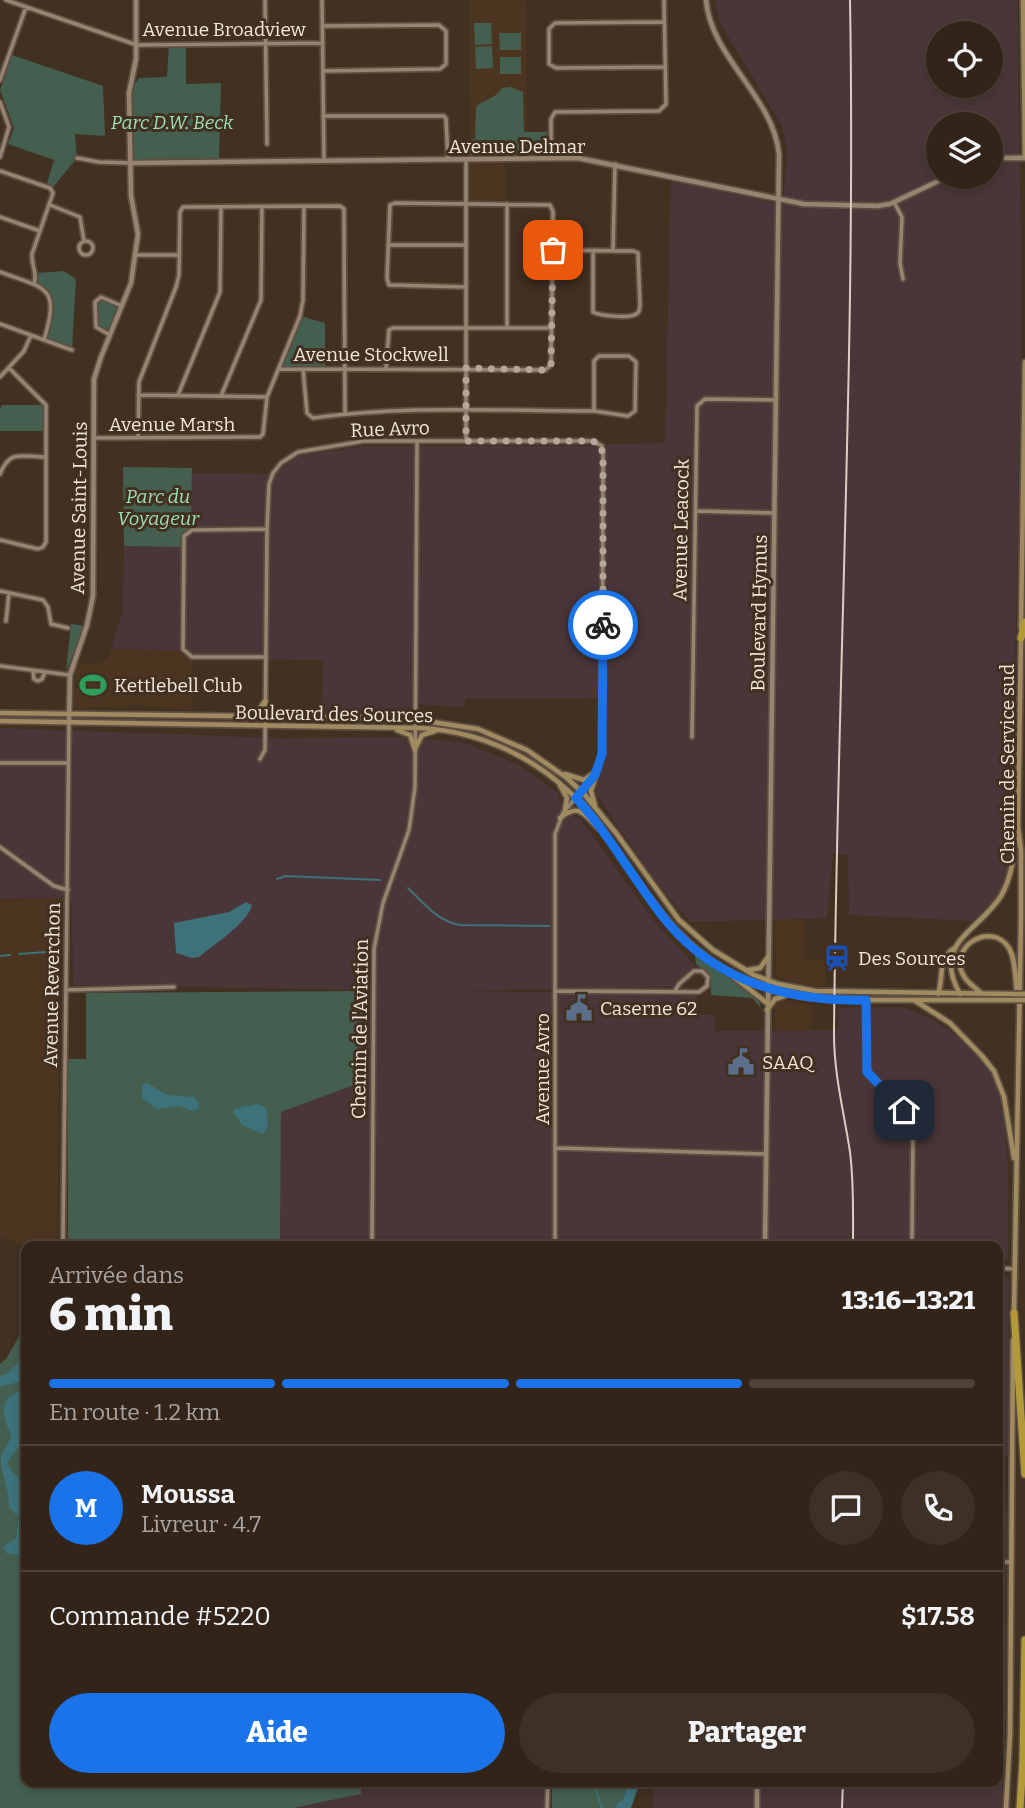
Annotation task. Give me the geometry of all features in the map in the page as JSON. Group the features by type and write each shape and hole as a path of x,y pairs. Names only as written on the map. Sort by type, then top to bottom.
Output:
{"highway":[{"path":"1021,638 1025,622"},
{"path":"1014,1313 1025,1474"},
{"path":"1020,1808 1025,1640"}],"main road":[{"path":"1023,0 1025,157"},
{"name":"Chemin de Service sud","path":"1015,1166 1018,1108 1021,850 1018,826 1025,362"},
{"path":"240,716 258,711 265,701 271,711 294,717"},
{"name":"Boulevard des Sources","path":"0,713 415,719 465,726 493,734 527,750 558,770 596,808 679,920 707,946 744,970 767,981 823,992 1025,994"},
{"name":"Boulevard des Sources","path":"0,721 415,728 476,738 505,748 558,781 576,798 673,928 695,949 722,967 767,989 824,1000 1025,1000"},
{"path":"386,728 409,734 415,750"},
{"path":"415,750 422,735 439,730"},
{"path":"558,770 584,780 598,770"},
{"path":"596,808 591,791 598,770"},
{"path":"558,781 567,798 565,810"},
{"path":"560,818 570,810 580,811 609,841"},
{"path":"938,994 943,962 947,954 995,904 1005,888 1018,826"},
{"path":"981,993 963,974 961,957 965,947 973,940 992,937 1005,943 1012,954 1018,1003"},
{"path":"954,949 951,970 965,1000"},
{"path":"744,970 753,971 760,968 768,957"},
{"path":"722,967 767,1003"},
{"path":"767,1010 777,998 788,995"},
{"path":"913,1000 950,1023 993,1071 1004,1097 1015,1166 1010,1734 1006,1808"}],"street":[{"name":"Avenue Broadview","path":"6,0 137,45 323,43"},
{"name":"Avenue Saint-Louis","path":"69,723 70,675 87,625 93,597 94,379 131,283 138,234 131,197 129,93 136,59 136,0"},
{"path":"265,0 267,144"},
{"path":"322,0 324,161"},
{"path":"551,158 551,119 555,112 659,111 666,104 664,0"},
{"name":"Boulevard Hymus","path":"706,0 714,31 767,116 775,132 779,154 765,1241"},
{"path":"0,80 26,7"},
{"path":"664,22 555,23 549,29 549,64 556,68 665,67"},
{"path":"322,26 439,25 446,31 446,64 440,69 323,71"},
{"path":"0,102 9,127 0,157"},
{"path":"323,116 444,116 448,160"},
{"path":"1003,158 1025,157"},
{"name":"Avenue Delmar","path":"77,158 130,163 578,158 811,204 880,206 926,187"},
{"path":"466,160 466,441"},
{"path":"613,251 615,164"},
{"path":"0,171 50,188 53,193 31,260 36,272 34,284"},
{"path":"894,202 902,217 903,279"},
{"path":"507,204 507,328"},
{"path":"50,205 80,217 85,241"},
{"path":"386,368 388,330 393,328 552,328 553,212 550,205 390,205 389,285 466,287"},
{"path":"221,396 261,300 262,206"},
{"name":"Avenue Marsh","path":"95,438 256,439 263,434 267,397 300,316 303,300 304,206"},
{"path":"138,438 138,396 143,368 176,287 180,212 183,207 340,206 346,212 345,414"},
{"path":"178,395 220,292 221,207"},
{"path":"0,217 40,231"},
{"path":"85,241 93,246 93,251 87,255 80,253 78,249 79,244 85,241"},
{"path":"388,245 466,245"},
{"path":"553,250 633,251 638,253 640,305 639,312 634,316 599,316 593,312 593,251"},
{"path":"135,255 179,255"},
{"path":"0,272 45,290 52,305 44,340"},
{"path":"110,335 96,327 95,302 101,297 122,306"},
{"path":"0,324 72,350"},
{"name":"Avenue Stockwell","path":"279,369 545,370 551,365 552,328"},
{"path":"0,377 24,351 31,335"},
{"path":"303,369 307,413 313,418 365,411 594,411 628,416 635,411 634,358 596,358 594,411"},
{"path":"0,540 38,549 46,542 46,405 9,368"},
{"path":"138,396 267,397"},
{"name":"Avenue Leacock","path":"692,737 697,414 700,401 776,400"},
{"name":"Rue Avro","path":"266,657 269,484 273,473 289,456 298,452 364,441 593,441 601,446 602,752 598,770 560,818 555,841 555,991"},
{"name":"Chemin de l'Aviation","path":"372,1241 374,950 383,903 410,825 414,795 417,441"},
{"path":"0,474 7,458 46,457"},
{"path":"696,511 774,513"},
{"path":"260,759 265,750 266,657 192,657 183,649 184,536 192,530 267,529"},
{"path":"0,591 43,600 48,607 51,624 68,628"},
{"path":"6,621 9,593"},
{"path":"0,666 70,675"},
{"path":"33,671 34,679 38,681 45,672"},
{"name":"Avenue Reverchon","path":"64,1241 69,723"},
{"path":"0,763 69,763"},
{"path":"0,847 56,887 68,890"},
{"path":"555,991 675,991 701,991 707,986 708,979 702,971 694,971 675,991"},
{"path":"66,990 174,987"},
{"name":"Avenue Avro","path":"555,991 555,1241"},
{"path":"866,1000 867,1072 913,1123 912,1241"},
{"path":"556,1148 765,1154"},
{"path":"1003,1268 1014,1269"},
{"path":"1003,1563 1011,1562"},
{"path":"547,1808 548,1787"},
{"path":"757,1787 757,1808"}],"shaded area":[{"path":"469,0 526,0 525,136 470,140"},
{"path":"715,0 1017,0 1022,305 1012,830 1007,872 1002,887 974,921 849,915 848,855 833,854 827,918 690,922 654,879 598,797 596,787 604,764 606,747 607,698 465,699 465,707 413,704 409,711 403,714 321,713 323,660 192,659 181,651 111,649 123,610 124,546 182,547 182,534 191,526 192,473 277,474 293,457 364,446 595,446 665,443 671,177 783,206 787,151 782,126 719,21"},
{"path":"470,163 505,163 506,200 470,201"},
{"path":"111,649 181,651 192,659 193,710 138,705 77,709 73,704 77,662 94,665 107,659"},
{"path":"0,728 280,738 404,737 414,747 425,739 463,742 519,765 558,793 563,812 580,818 653,920 695,965 674,987 459,991 697,995 697,1015 715,1015 715,1031 838,1030 839,1008 902,1007 927,1017 948,1029 979,1058 998,1090 1005,1125 1008,1163 1008,1259 1003,1263 1003,1241 280,1241 281,1112 361,1082 364,990 73,985 72,903 63,898 0,899"},
{"path":"63,898 59,999 57,1241 21,1241 21,1244 0,1237 0,900"},
{"path":"775,918 804,920 805,959 826,960 826,987 793,982 776,976"},
{"path":"779,1000 813,1005 812,1030 775,1031 775,1007"},
{"path":"1003,1274 1009,1278 1008,1456 1003,1456"},
{"path":"1003,1505 1007,1505 1003,1784"},
{"path":"361,1787 548,1787 547,1808 293,1808 361,1794"},
{"path":"653,1787 1003,1787 1001,1808 653,1808"}],"green space":[{"path":"474,23 491,23 492,44 475,45"},
{"path":"499,33 521,33 521,50 500,50"},
{"name":"Parc D.W. Beck","path":"186,44 186,84 221,83 219,161 130,163 129,93 139,78 167,77 169,45"},
{"path":"492,46 493,68 476,69 475,47"},
{"path":"12,55 103,86 105,136 75,134 77,158 53,187 47,183 54,160 8,144 14,128 0,90"},
{"path":"500,57 521,57 521,74 500,74"},
{"path":"511,87 523,92 524,132 547,132 546,153 470,155 470,140 475,139 476,107 502,88"},
{"path":"64,271 76,279 72,350 44,340 50,303 34,284 36,273"},
{"path":"101,297 122,306 110,335 96,327 95,302"},
{"path":"300,316 325,323 325,369 279,369"},
{"path":"2,405 46,405 45,431 0,431"},
{"name":"Parc du Voyageur","path":"123,467 192,468 191,526 182,534 182,547 124,546"},
{"path":"71,624 85,626 66,671"},
{"path":"695,955 758,998 761,1008 752,998 711,995 710,975 696,964"},
{"path":"363,991 362,1082 281,1112 280,1241 68,1241 68,1059 86,1059 86,993"},
{"path":"21,1333 21,1787 361,1787 361,1794 293,1808 0,1808 0,1364 6,1359"},
{"path":"552,1787 627,1787 616,1808 552,1808"}],"water":[{"path":"246,902 252,905 244,919 199,957 192,958 176,953 174,923 229,912"},
{"path":"147,1083 167,1095 194,1097 199,1108 194,1111 178,1106 157,1109 142,1098 142,1085"},
{"path":"257,1104 265,1107 267,1114 268,1125 263,1134 242,1125 233,1112 235,1109"},
{"path":"21,1360 21,1381 0,1387 0,1376 8,1373"},
{"path":"21,1391 21,1445 7,1464 21,1479 21,1554 17,1555 6,1553 3,1547 16,1538 19,1517 9,1508 1,1456 12,1435 4,1409 10,1397"},
{"path":"627,1787 638,1787 631,1808 616,1808 617,1803 623,1799"}],"waterway":[{"path":"277,879 285,876 380,880"},
{"path":"408,888 431,911 452,923 549,926"},
{"path":"19,954 60,951"},
{"path":"0,956 10,955"},
{"path":"593,1787 602,1808"}],"tram line":[{"path":"850,0 850,259 834,1049 851,1164 853,1241"},
{"path":"842,1808 843,1787"}],"way so far":[{"path":"553,250 551,365 545,370 466,368 466,441 593,441 601,446 603,625"}],"place":[{"name":"Kettlebell Club","path":"93,685"},
{"name":"Des Sources","path":"837,958"},
{"name":"Caserne 62","path":"579,1008"},
{"name":"SAAQ","path":"741,1062"}],"route":[{"path":"603,625 602,754 595,775 576,798 598,824 668,922 688,943 710,960 745,979 784,994 824,1000 866,1000 867,1072 904,1110"}]}
